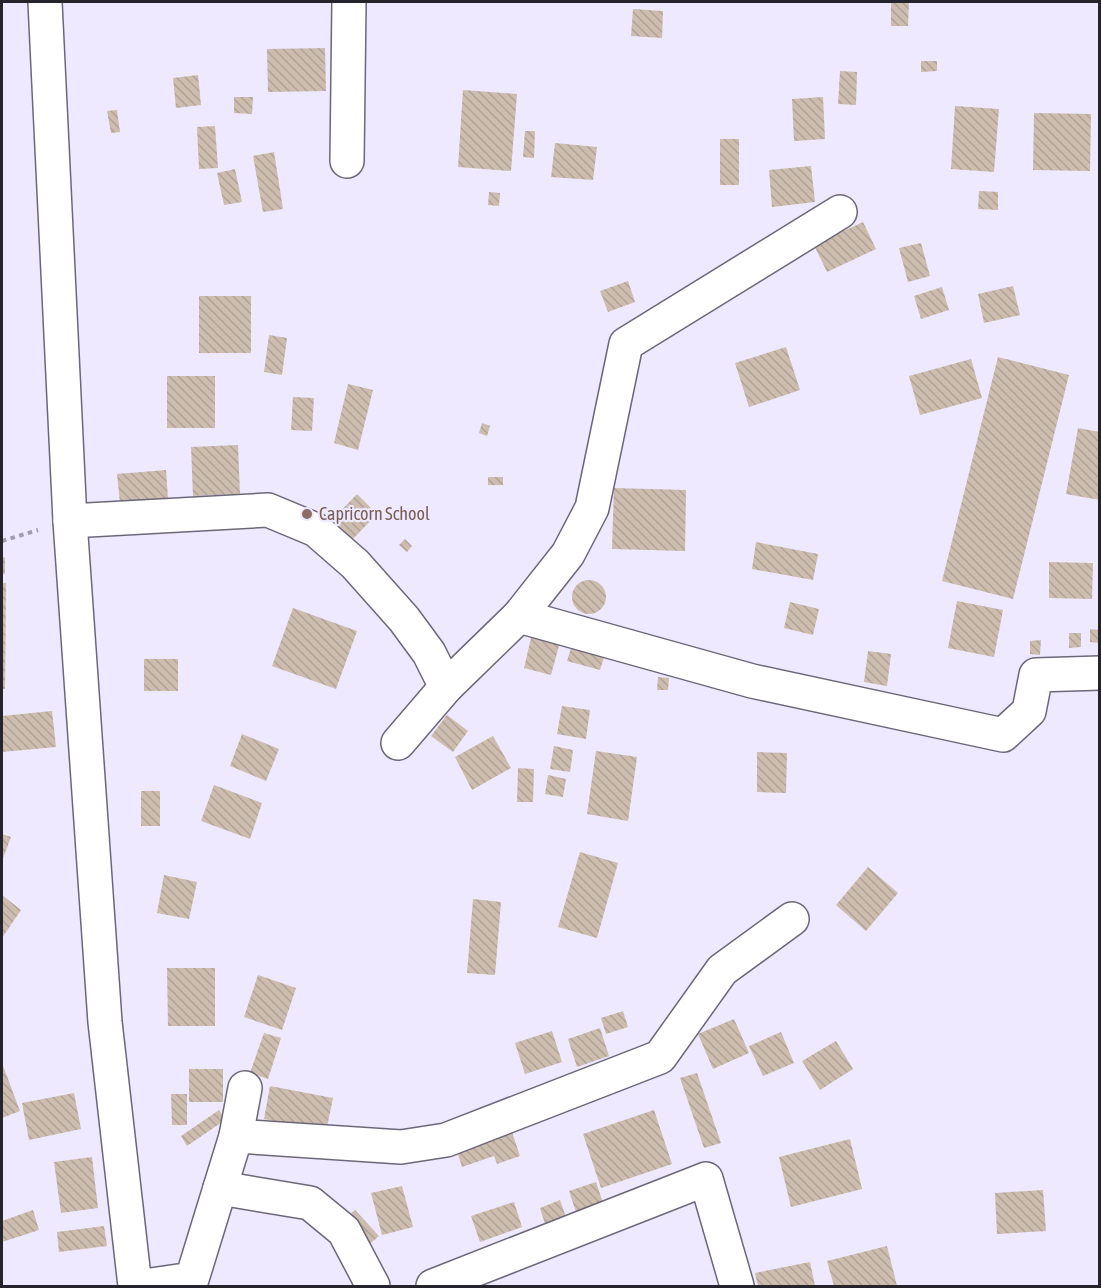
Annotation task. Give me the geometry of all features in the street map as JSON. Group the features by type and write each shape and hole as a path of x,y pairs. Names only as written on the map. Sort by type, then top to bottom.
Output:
{"street":[{"path":"45,2 70,521 105,1022 135,1287"},
{"path":"347,160 349,2"},
{"path":"398,743 446,687 519,616 568,554 592,508 626,344 840,212"},
{"path":"70,521 268,510 316,530 355,564 404,619 429,653 446,687"},
{"path":"519,616 753,681 1003,735 1029,711 1036,675 1100,673"},
{"path":"236,1136 401,1147 446,1140 628,1070 660,1057 723,970 792,919"},
{"path":"144,1287 192,1280 236,1136 245,1088"},
{"path":"433,1287 706,1179 737,1287"},
{"path":"220,1188 310,1203 344,1231 373,1287"}],"building":[{"path":"891,2 909,2 908,26 891,26"},
{"path":"633,9 663,11 662,38 631,36"},
{"path":"325,48 326,91 268,92 267,49"},
{"path":"921,61 937,61 937,71 921,72"},
{"path":"840,71 857,72 856,105 838,104"},
{"path":"198,75 201,105 176,108 173,78"},
{"path":"463,90 517,94 511,171 458,167"},
{"path":"234,97 253,97 252,114 234,113"},
{"path":"823,97 825,139 794,141 792,99"},
{"path":"955,106 999,109 994,172 951,169"},
{"path":"117,110 120,132 111,133 107,111"},
{"path":"1034,113 1091,114 1090,171 1033,170"},
{"path":"215,126 218,168 199,169 197,127"},
{"path":"525,131 535,131 534,158 523,157"},
{"path":"720,139 739,139 739,185 720,185"},
{"path":"555,143 597,147 593,180 551,177"},
{"path":"274,152 283,209 263,212 253,156"},
{"path":"811,166 815,202 772,207 769,170"},
{"path":"235,169 242,202 224,205 217,173"},
{"path":"979,191 998,192 998,210 978,209"},
{"path":"489,192 500,193 499,206 488,205"},
{"path":"863,222 876,249 827,272 814,245"},
{"path":"921,243 930,276 908,282 899,248"},
{"path":"628,281 635,302 608,312 600,291"},
{"path":"1013,286 1020,315 984,323 978,294"},
{"path":"942,287 949,310 921,319 914,296"},
{"path":"199,296 251,296 251,353 199,353"},
{"path":"269,335 287,338 282,375 264,372"},
{"path":"786,347 800,390 749,407 735,363"},
{"path":"998,357 1069,375 1013,599 942,581"},
{"path":"971,359 982,398 920,415 909,376"},
{"path":"167,376 215,376 215,428 167,428"},
{"path":"348,384 373,390 358,450 334,443"},
{"path":"293,397 314,398 312,431 291,430"},
{"path":"482,423 490,426 487,436 479,433"},
{"path":"1078,428 1100,432 1100,500 1066,494"},
{"path":"238,445 240,494 193,496 191,447"},
{"path":"166,470 168,499 120,503 117,474"},
{"path":"488,477 503,477 503,485 488,485"},
{"path":"614,488 686,490 685,551 612,549"},
{"path":"357,494 377,514 349,543 329,523"},
{"path":"405,539 412,546 407,552 399,545"},
{"path":"756,542 818,554 813,580 752,569"},
{"path":"5,557 5,574 2,574 2,558"},
{"path":"1049,562 1093,563 1092,599 1049,598"},
{"path":"589,580 601,585 606,597 601,609 589,614 577,609 572,597 577,585"},
{"path":"2,583 6,583 5,689 2,689"},
{"path":"957,601 1003,610 994,657 948,648"},
{"path":"790,602 819,609 813,635 784,628"},
{"path":"293,608 357,631 336,689 272,666"},
{"path":"1090,629 1100,630 1100,643 1090,642"},
{"path":"1069,633 1081,633 1081,647 1069,648"},
{"path":"532,634 560,642 551,675 524,668"},
{"path":"1041,640 1040,655 1030,654 1030,641"},
{"path":"572,645 605,654 600,670 567,661"},
{"path":"868,651 891,654 887,686 864,682"},
{"path":"144,659 178,659 178,691 144,691"},
{"path":"658,677 669,678 668,690 657,690"},
{"path":"562,706 590,710 586,739 557,734"},
{"path":"52,711 56,747 2,752 2,716"},
{"path":"447,715 468,731 453,752 431,736"},
{"path":"242,734 279,749 266,781 230,766"},
{"path":"493,736 511,768 472,790 455,757"},
{"path":"554,746 573,750 570,772 550,769"},
{"path":"596,751 637,757 628,821 587,814"},
{"path":"757,752 787,753 786,793 757,792"},
{"path":"518,768 534,769 533,802 517,802"},
{"path":"548,775 566,779 563,797 545,794"},
{"path":"214,785 262,803 250,839 201,821"},
{"path":"141,791 160,791 160,826 141,826"},
{"path":"2,834 11,837 2,861"},
{"path":"580,852 618,863 597,938 558,927"},
{"path":"868,867 898,893 866,931 836,905"},
{"path":"164,875 197,882 189,919 157,913"},
{"path":"2,895 21,910 2,938"},
{"path":"473,899 501,902 495,975 467,973"},
{"path":"167,968 215,968 215,1026 168,1026"},
{"path":"258,975 296,988 282,1030 244,1017"},
{"path":"623,1011 628,1027 606,1034 601,1018"},
{"path":"734,1019 749,1053 713,1069 698,1034"},
{"path":"600,1028 609,1056 577,1067 568,1039"},
{"path":"552,1031 562,1062 525,1074 515,1043"},
{"path":"781,1032 794,1063 763,1076 749,1046"},
{"path":"264,1033 281,1038 268,1079 250,1073"},
{"path":"836,1041 853,1069 820,1090 802,1061"},
{"path":"2,1063 20,1111 2,1118"},
{"path":"189,1069 223,1069 223,1102 189,1102"},
{"path":"697,1073 721,1143 704,1148 680,1078"},
{"path":"270,1086 333,1098 326,1132 264,1119"},
{"path":"74,1093 81,1129 29,1140 22,1103"},
{"path":"171,1094 187,1094 187,1125 172,1125"},
{"path":"219,1110 225,1120 187,1146 181,1136"},
{"path":"654,1110 672,1164 601,1188 583,1134"},
{"path":"510,1126 520,1156 497,1164 494,1156 462,1167 455,1145"},
{"path":"850,1139 862,1189 791,1207 779,1157"},
{"path":"92,1157 98,1208 61,1213 54,1162"},
{"path":"596,1182 604,1206 577,1215 569,1191"},
{"path":"402,1186 413,1227 382,1235 371,1193"},
{"path":"1043,1190 1046,1231 997,1234 995,1193"},
{"path":"560,1200 567,1220 546,1227 540,1208"},
{"path":"514,1202 522,1227 480,1242 471,1216"},
{"path":"33,1210 39,1230 2,1242 2,1221"},
{"path":"355,1210 379,1236 364,1249 341,1222"},
{"path":"104,1226 107,1246 59,1252 57,1232"},
{"path":"887,1246 897,1286 834,1286 827,1261"},
{"path":"810,1262 815,1286 758,1286 755,1273"}],"place":[{"name":"Capricorn School","path":"307,514"}]}
